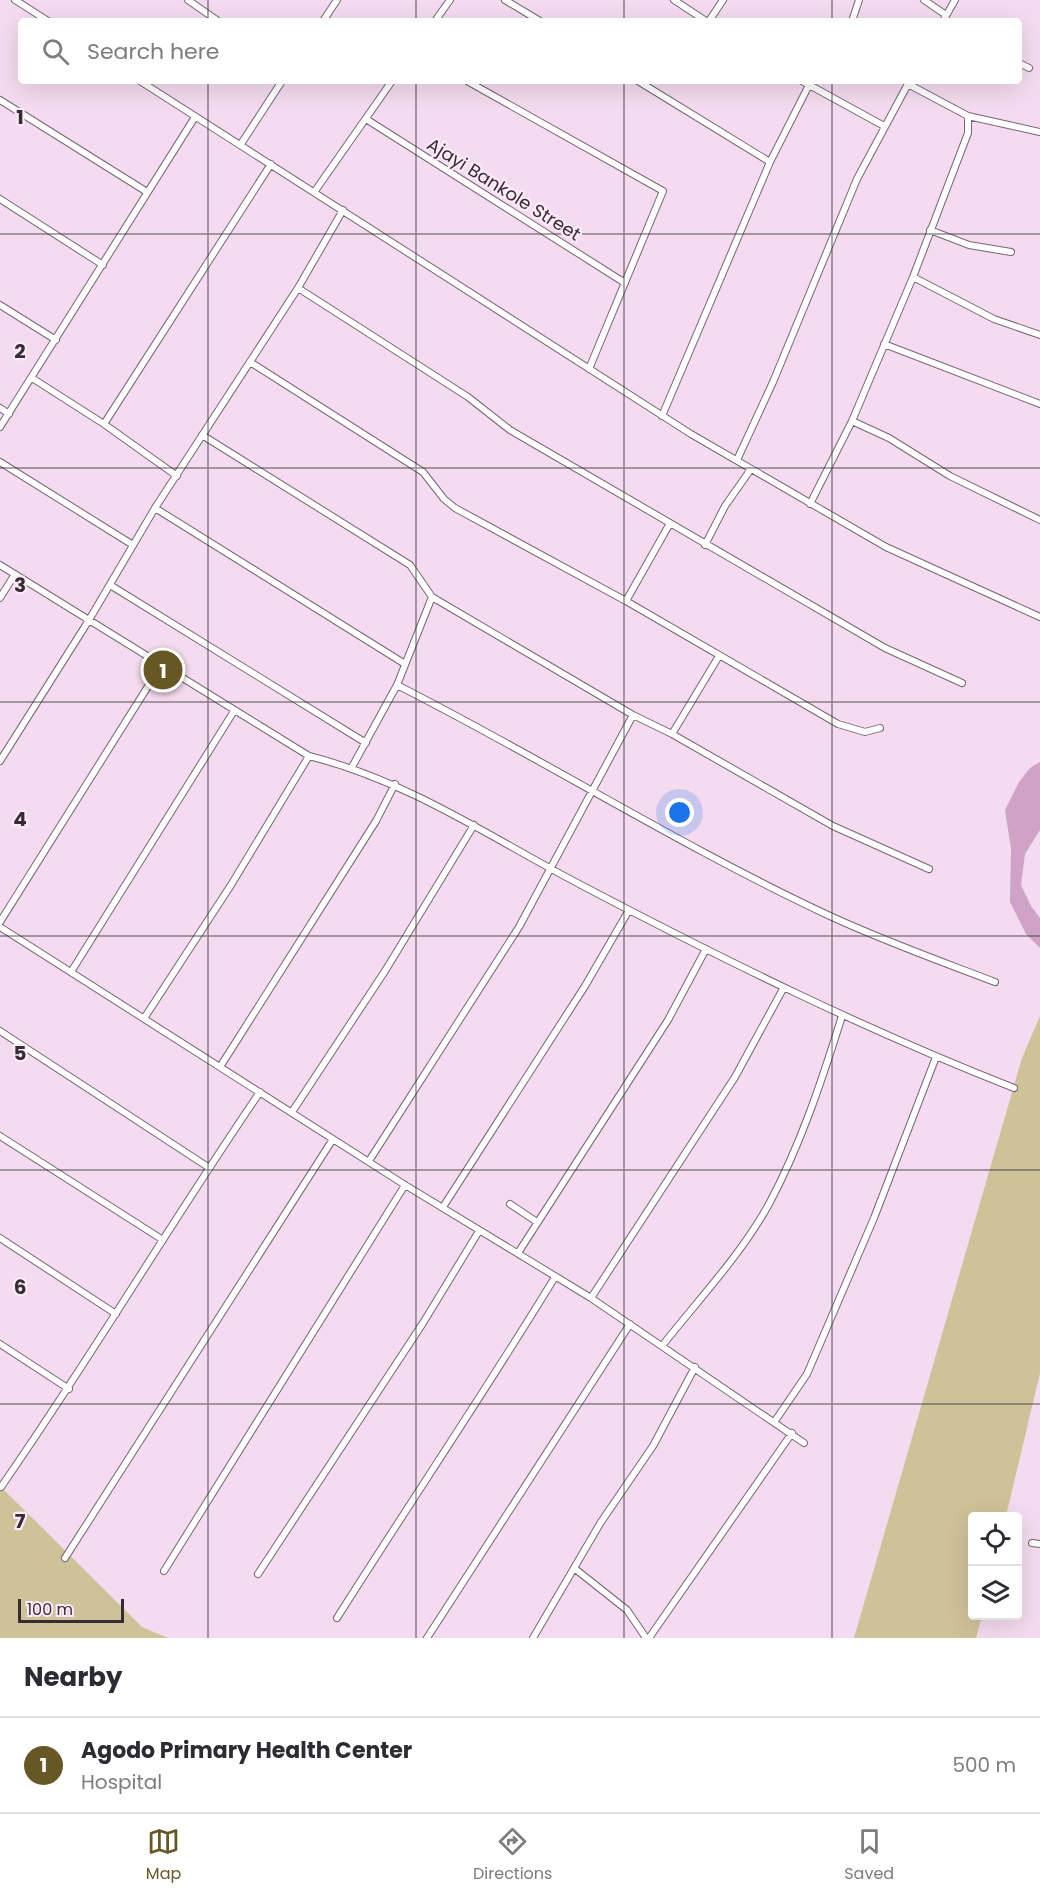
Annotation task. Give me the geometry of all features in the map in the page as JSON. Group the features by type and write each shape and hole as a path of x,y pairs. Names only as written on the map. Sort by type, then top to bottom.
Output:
{"street":[{"path":"15,0 43,18"},
{"path":"188,0 214,18"},
{"path":"325,18 337,0"},
{"path":"437,18 450,0"},
{"path":"505,0 535,18"},
{"path":"674,0 703,18"},
{"path":"710,18 723,0"},
{"path":"853,18 859,0"},
{"path":"924,0 944,18 955,0"},
{"path":"1022,64 1029,68"},
{"path":"145,84 315,191 662,416 751,469 886,547 1040,617"},
{"path":"241,144 280,84"},
{"path":"315,191 390,84"},
{"path":"472,84 663,191 589,369"},
{"path":"643,84 770,162"},
{"path":"806,84 884,126"},
{"path":"737,460 773,382 857,179 908,84"},
{"path":"912,84 968,116 1040,132"},
{"path":"662,416 770,162 809,86"},
{"path":"0,100 147,192"},
{"path":"810,504 852,421 913,277 965,143 968,116"},
{"path":"0,427 195,117"},
{"name":"Ajayi Bankole Street","path":"366,119 625,283"},
{"path":"104,424 271,164"},
{"path":"0,199 104,265"},
{"path":"0,761 89,620 155,508 298,288 343,210"},
{"path":"930,230 969,245 1011,252"},
{"path":"913,277 994,319 1040,335"},
{"path":"298,288 468,397 510,430 669,525 885,648 962,683"},
{"path":"0,304 56,340"},
{"path":"884,344 1040,404"},
{"path":"250,362 423,472 444,499 455,508 626,601 838,724 865,732 880,728"},
{"path":"32,378 104,424 177,476"},
{"path":"0,408 9,414"},
{"path":"852,421 889,438 950,476 1040,520"},
{"path":"202,435 410,566 432,597 633,715 672,734 833,826 929,869"},
{"path":"0,462 133,544"},
{"path":"705,545 725,506 751,469"},
{"path":"155,508 405,664"},
{"path":"626,601 669,525"},
{"path":"0,565 309,756 352,767 395,784 551,869 783,988 936,1057 1014,1088"},
{"path":"0,598 15,574"},
{"path":"110,585 366,743"},
{"path":"352,767 397,685 432,597"},
{"path":"672,734 719,656"},
{"path":"0,922 162,664"},
{"path":"397,685 464,719 592,792 830,916 995,982"},
{"path":"71,972 234,711"},
{"path":"369,1161 519,927 633,715"},
{"path":"145,1017 231,885 309,756"},
{"path":"220,1066 376,821 395,784"},
{"path":"292,1112 385,971 474,825"},
{"path":"443,1207 585,986 629,910"},
{"path":"0,927 145,1017 405,1185 591,1298 775,1421 804,1443"},
{"path":"518,1253 668,1020 706,949"},
{"path":"591,1298 735,1077 783,988"},
{"path":"662,1346 751,1232 769,1204 807,1121 842,1016"},
{"path":"0,1030 208,1167"},
{"path":"775,1421 807,1374 874,1218 936,1057"},
{"path":"1,1487 69,1389 208,1167 260,1092"},
{"path":"0,1136 163,1240"},
{"path":"65,1558 333,1139"},
{"path":"164,1571 405,1185"},
{"path":"510,1204 537,1222"},
{"path":"258,1574 423,1323 479,1231"},
{"path":"0,1238 116,1314"},
{"path":"337,1618 443,1451 478,1402 555,1277"},
{"path":"427,1638 630,1324"},
{"path":"0,1344 69,1389"},
{"path":"533,1638 601,1522 653,1446 695,1367"},
{"path":"574,1568 627,1610 648,1638 792,1433"}],"shaded area":[{"path":"1040,762 1040,830 1025,854 1021,885 1031,906 1040,918 1040,948 1026,934 1010,902 1011,849 1005,810 1019,782 1030,768"},
{"path":"1040,1016 1040,1373 1007,1512 968,1512 968,1620 981,1620 976,1638 854,1638 1022,1058"},
{"path":"0,1486 142,1627 168,1638 0,1638"}],"place":[{"name":"Agodo Primary Health Center","path":"163,670"}]}
